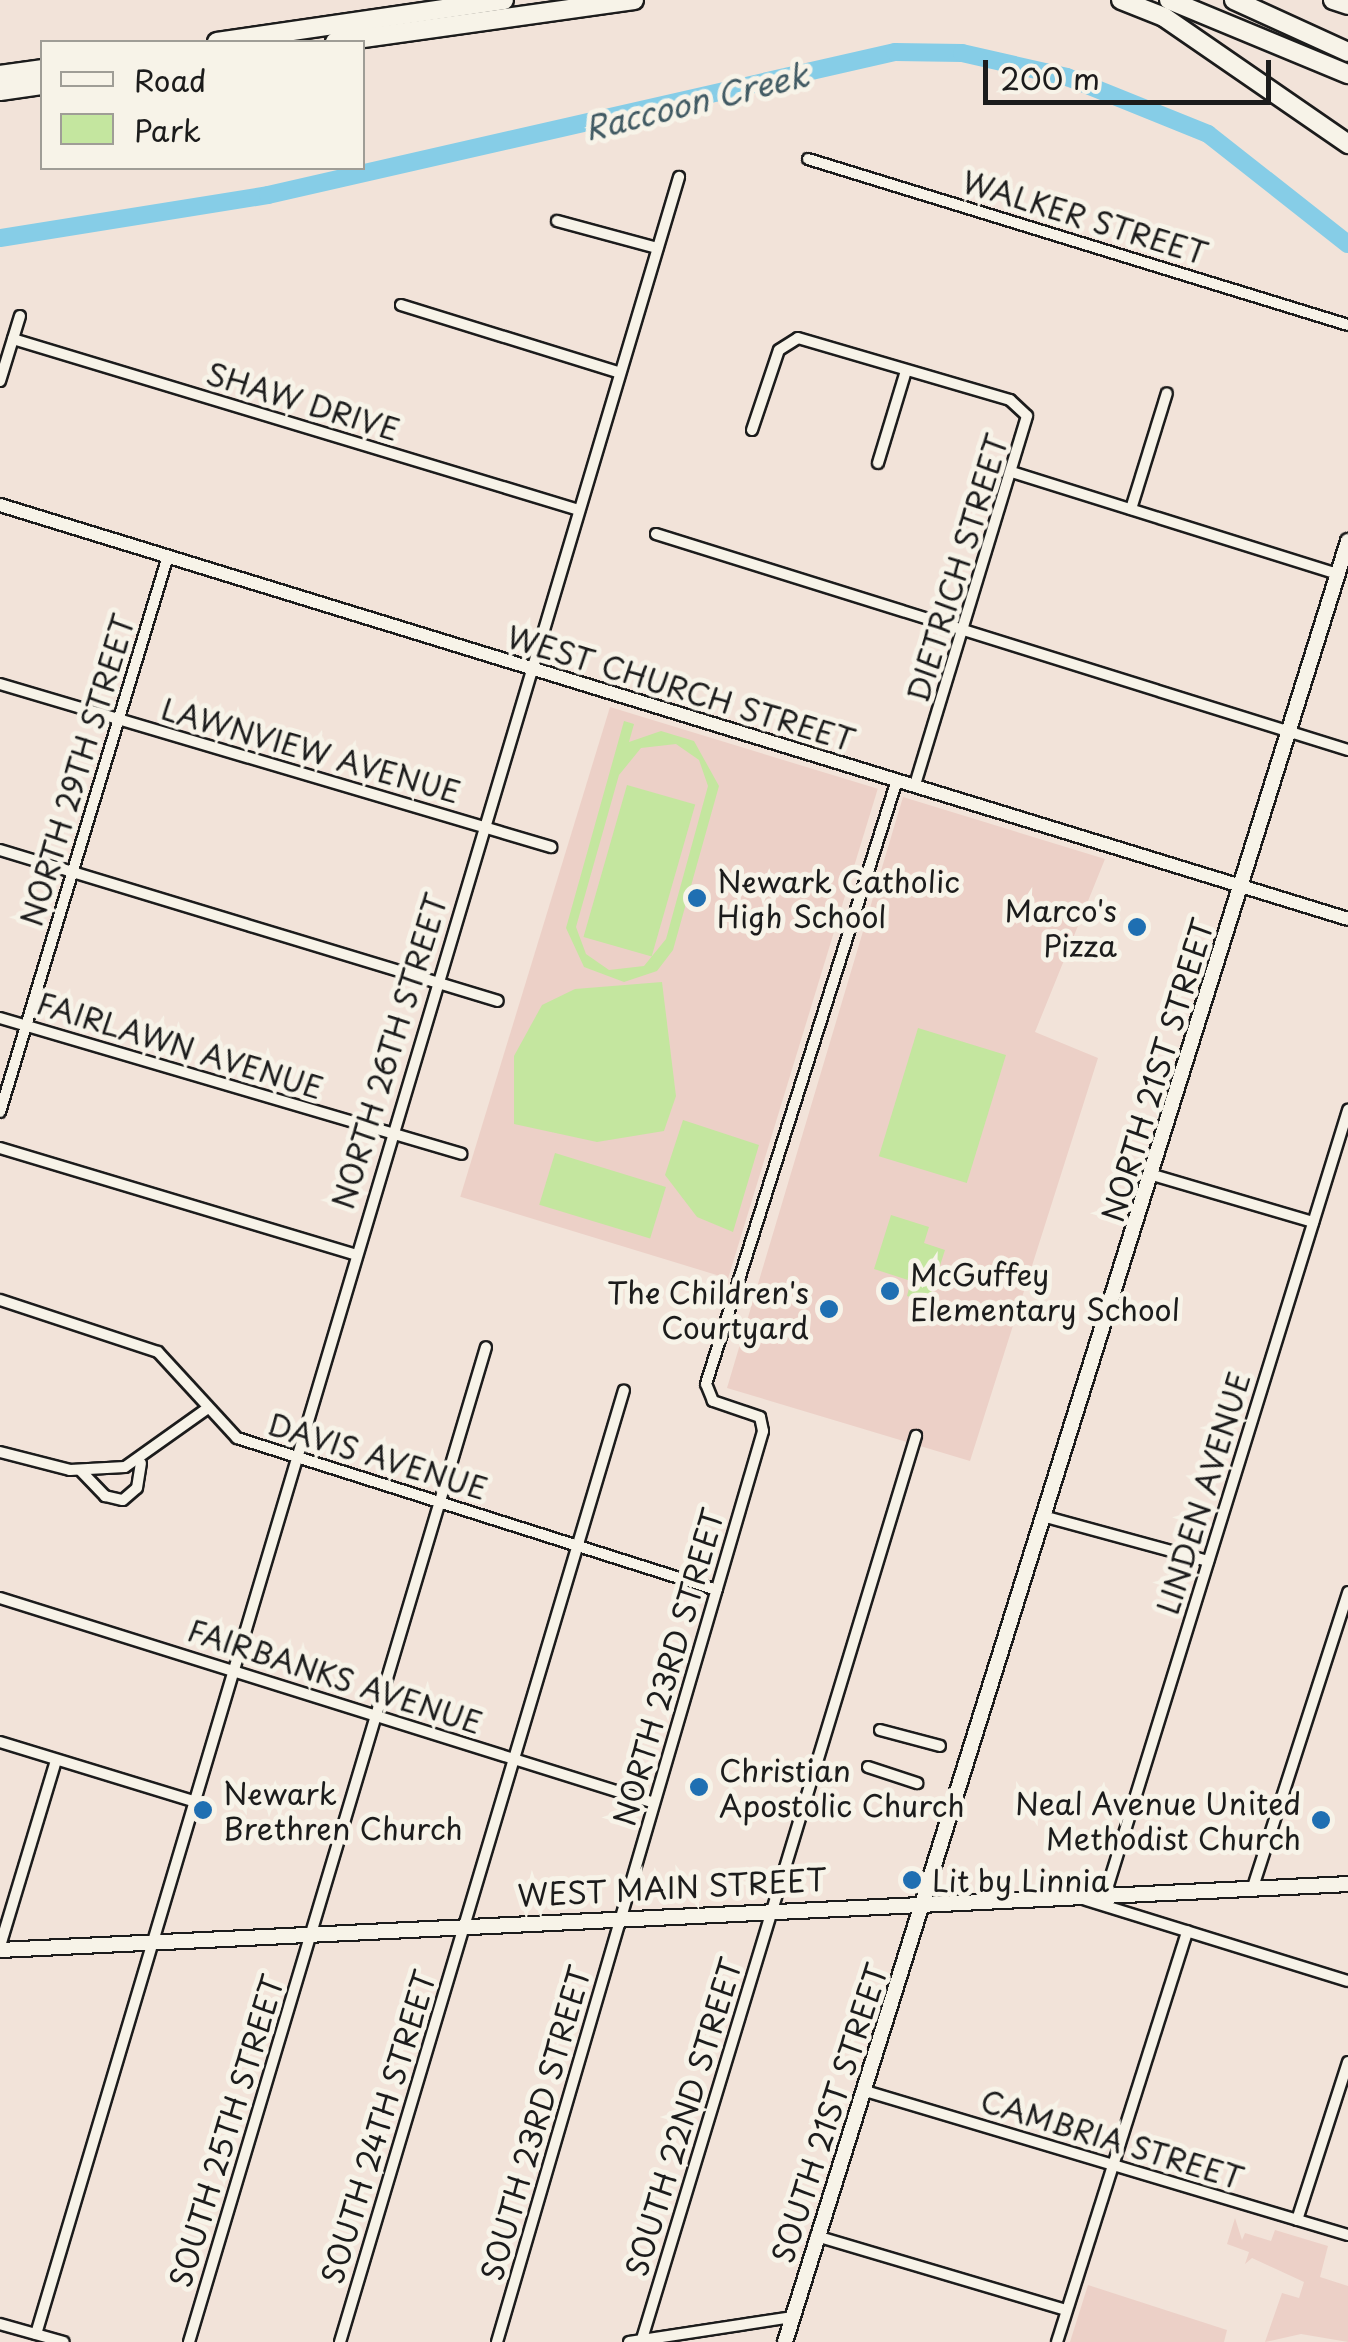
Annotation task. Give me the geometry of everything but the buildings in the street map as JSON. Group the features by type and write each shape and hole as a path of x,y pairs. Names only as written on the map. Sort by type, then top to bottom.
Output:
{"highway":[{"path":"231,40 504,0"},
{"path":"349,40 634,0"},
{"path":"1121,0 1173,22 1348,144"},
{"path":"1169,0 1348,74"},
{"path":"1234,0 1348,52"},
{"path":"1333,0 1348,5"},
{"path":"0,75 40,69"},
{"path":"0,91 40,85"}],"main road":[{"name":"NORTH 21ST STREET","path":"926,1901 1348,540"},
{"name":"WEST MAIN STREET","path":"0,1948 1065,1893 1348,1884"},
{"name":"SOUTH 21ST STREET","path":"785,2342 862,2090 926,1901"}],"street":[{"name":"WALKER STREET","path":"808,159 1348,326"},
{"name":"NORTH 26TH STREET","path":"36,2334 200,1804 228,1668 679,176"},
{"path":"557,221 657,248"},
{"path":"401,305 618,372"},
{"path":"0,380 20,316"},
{"name":"SHAW DRIVE","path":"12,340 579,510"},
{"name":"DIETRICH STREET","path":"752,430 790,340 1020,406 1028,420 1015,473 915,785"},
{"path":"878,464 906,371"},
{"path":"1131,510 1167,393"},
{"path":"1015,473 1338,574"},
{"name":"WEST CHURCH STREET","path":"0,505 1348,918"},
{"path":"656,534 1348,750"},
{"name":"NORTH 29TH STREET","path":"0,1112 168,556"},
{"name":"LAWNVIEW AVENUE","path":"0,684 551,847"},
{"name":"NORTH 23RD STREET","path":"620,1917 764,1431 760,1417 705,1394 897,780"},
{"path":"0,850 498,1001"},
{"name":"FAIRLAWN AVENUE","path":"0,1018 461,1154"},
{"name":"LINDEN AVENUE","path":"1106,1892 1348,1110"},
{"path":"0,1148 353,1254"},
{"path":"1153,1175 1314,1222"},
{"name":"DAVIS AVENUE","path":"0,1300 141,1343 236,1438 440,1499 717,1590"},
{"name":"SOUTH 25TH STREET","path":"188,2342 486,1347"},
{"name":"SOUTH 24TH STREET","path":"340,2342 624,1390"},
{"path":"0,1452 81,1471 141,1463 208,1408"},
{"name":"SOUTH 22ND STREET","path":"636,2341 916,1436"},
{"path":"81,1471 104,1496 123,1500 137,1488 141,1463"},
{"path":"1046,1517 1208,1561"},
{"path":"1253,1887 1348,1592"},
{"name":"FAIRBANKS AVENUE","path":"0,1598 654,1804"},
{"path":"880,1730 940,1746"},
{"path":"0,1742 200,1804"},
{"path":"0,1948 56,1760"},
{"path":"868,1767 917,1783"},
{"path":"1065,1893 1348,1980"},
{"name":"SOUTH 23RD STREET","path":"497,2342 620,1917"},
{"path":"1057,2342 1187,1931"},
{"path":"1296,2220 1348,2062"},
{"name":"CAMBRIA STREET","path":"862,2090 1348,2236"},
{"path":"816,2236 1066,2310"},
{"path":"636,2341 793,2317"},
{"path":"0,2324 64,2342"}],"shaded area":[{"name":"Newark Catholic High School","path":"610,707 878,789 728,1278 460,1197"},
{"path":"903,797 1105,859 1035,1032 1098,1058 970,1461 727,1388"},
{"path":"1235,2218 1242,2240 1245,2233 1271,2241 1275,2230 1328,2246 1320,2277 1348,2286 1348,2342 1301,2334 1265,2342 1282,2293 1299,2298 1304,2282 1252,2258 1245,2264 1249,2252 1227,2244"},
{"path":"1088,2285 1227,2330 1224,2342 1070,2342"}],"green space":[{"path":"624,721 634,724 629,742 661,731 694,741 719,786 673,950 657,971 624,982 584,967 566,928","holes":["676,744 699,760 708,786 666,939 644,966 609,970 586,954 576,927 619,775 641,748"]},
{"path":"627,785 695,805 652,956 583,937"},
{"path":"662,982 676,1096 664,1131 597,1142 514,1124 514,1056 542,1005 575,989"},
{"path":"918,1028 1006,1055 967,1183 879,1156"},
{"path":"683,1120 759,1145 733,1232 697,1217 665,1175"},
{"path":"555,1153 666,1187 650,1239 539,1205"},
{"path":"891,1215 929,1227 924,1243 945,1250 928,1303 907,1296 911,1281 874,1269"}],"waterway":[{"name":"Raccoon Creek","path":"0,238 268,195 895,52 962,53 1067,77 1208,134 1348,244"}],"place":[{"name":"Newark Catholic High School","path":"697,898"},
{"name":"Marco's Pizza","path":"1137,927"},
{"name":"McGuffey Elementary School","path":"890,1291"},
{"name":"The Children's Courtyard","path":"829,1309"},
{"name":"Christian Apostolic Church","path":"699,1787"},
{"name":"Newark Brethren Church","path":"203,1810"},
{"name":"Neal Avenue United Methodist Church","path":"1321,1820"},
{"name":"Lit by Linnia","path":"912,1880"}]}
